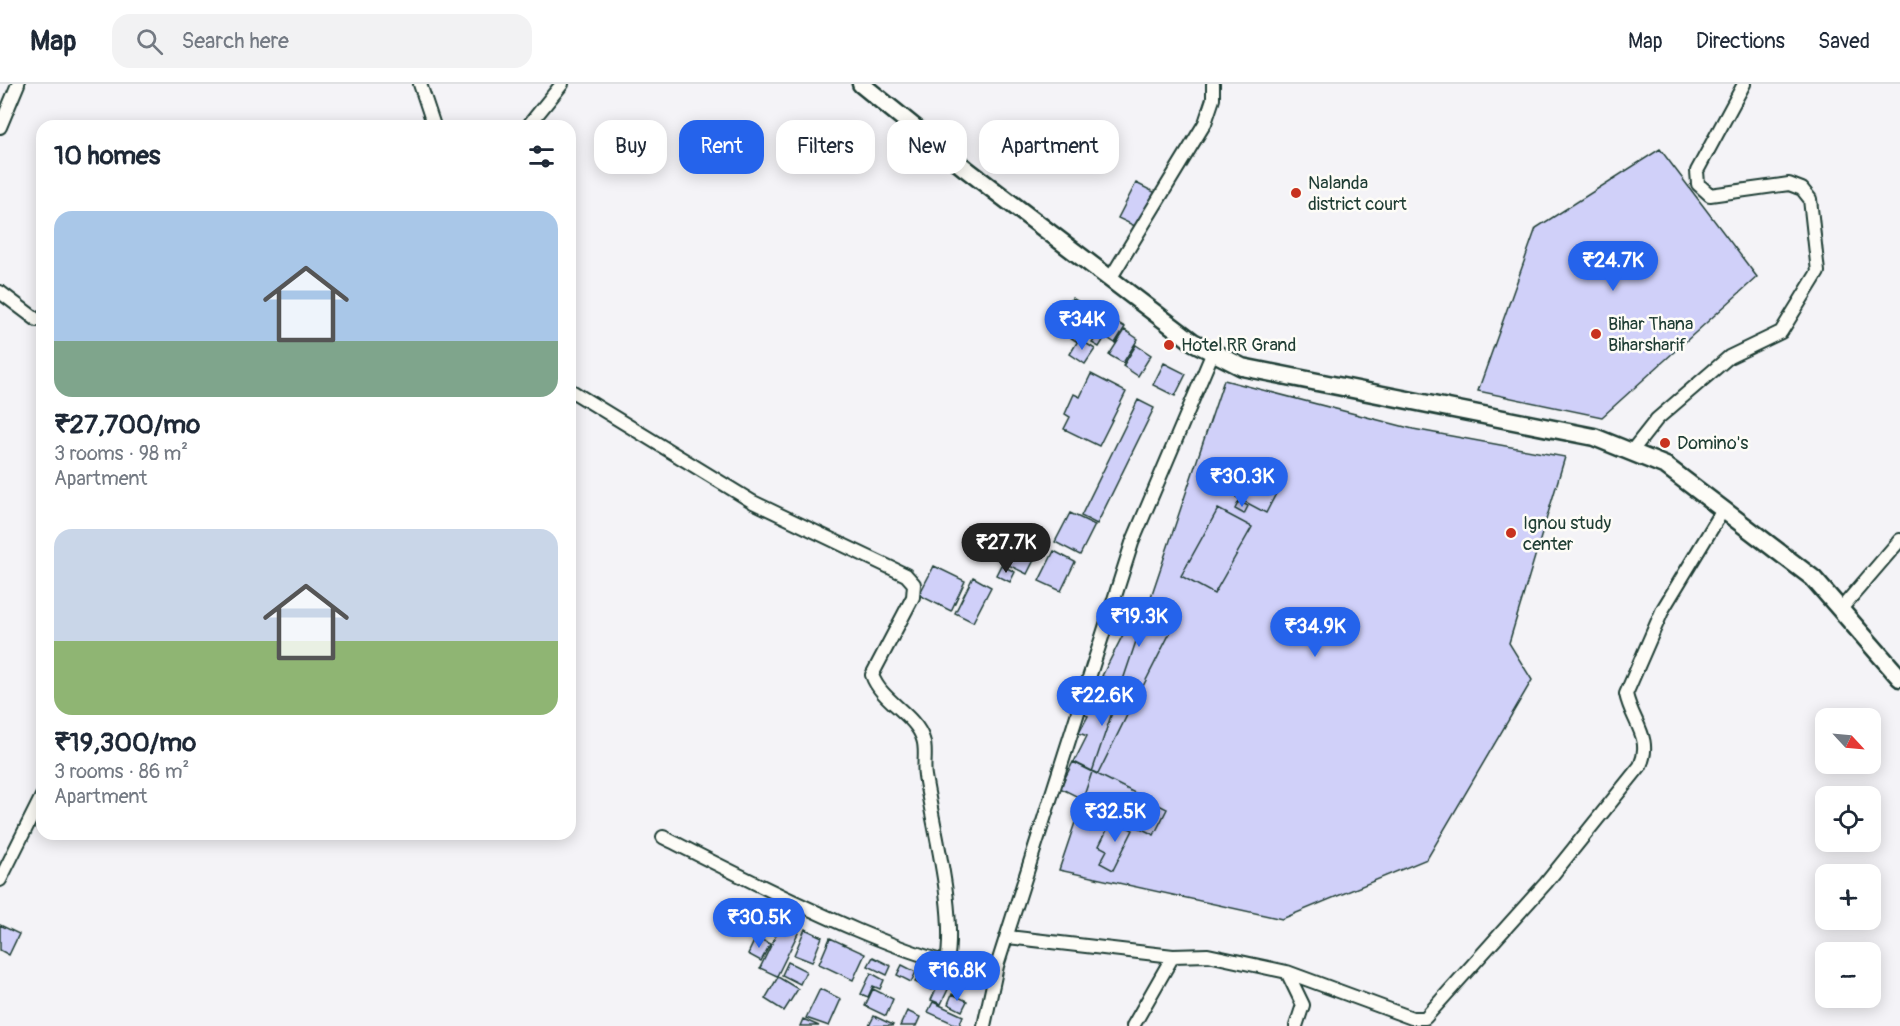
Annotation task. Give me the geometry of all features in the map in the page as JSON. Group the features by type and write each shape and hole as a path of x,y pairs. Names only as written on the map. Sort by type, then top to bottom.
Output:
{"main road":[{"path":"861,84 966,170 1194,342 1242,367 1594,437 1665,466 1812,578 1900,678"}],"street":[{"path":"0,127 18,84"},
{"path":"420,84 432,120"},
{"path":"533,120 562,84"},
{"path":"1110,279 1205,123 1213,99 1213,84"},
{"path":"1631,452 1657,419 1729,357 1781,332 1818,272 1810,199 1802,189 1789,184 1710,195 1698,184 1697,171 1744,84"},
{"path":"0,292 36,319"},
{"path":"984,1026 997,966 1132,543 1213,352"},
{"path":"576,394 753,502 906,575 914,584 913,597 872,675 876,687 915,727 923,739 924,771 950,927 947,963"},
{"path":"1008,937 1173,956 1208,955 1287,972 1412,1018 1425,1018 1546,883 1640,766 1646,753 1645,743 1629,708 1626,694 1663,609 1724,510"},
{"path":"1840,610 1900,540"},
{"path":"0,880 36,808"},
{"path":"663,837 854,929 947,963 985,970 997,966"},
{"path":"1132,1026 1173,956"},
{"path":"1287,972 1303,1005 1296,1026"}],"building":[{"name":"Bihar Thana Biharsharif","path":"1660,149 1757,277 1602,417 1478,391 1536,228"},
{"path":"1136,183 1156,193 1139,228 1118,218"},
{"path":"1072,298 1086,306 1079,318 1066,310"},
{"path":"1099,311 1115,321 1099,347 1092,343 1095,339 1086,333"},
{"path":"1062,315 1084,329 1076,341 1054,327"},
{"path":"1116,322 1125,327 1115,343 1106,337"},
{"path":"1125,330 1138,339 1123,363 1109,355"},
{"path":"1079,339 1095,349 1085,364 1070,354"},
{"path":"1136,345 1151,355 1138,376 1123,366"},
{"path":"1164,363 1186,374 1175,396 1153,385"},
{"path":"1091,374 1126,392 1099,446 1064,429 1070,417 1065,414 1074,394 1080,397"},
{"path":"1224,380 1413,429 1565,457 1509,643 1532,680 1427,859 1282,919 1059,870"},
{"path":"1138,400 1154,408 1097,524 1081,516"},
{"path":"1255,461 1285,476 1266,513 1236,497"},
{"path":"1239,501 1248,506 1244,514 1235,509"},
{"path":"1218,509 1252,527 1214,594 1181,576"},
{"path":"1070,513 1095,525 1080,555 1055,542"},
{"path":"999,539 1035,558 1027,574 990,556"},
{"path":"1054,551 1075,562 1061,591 1039,581"},
{"path":"1001,565 1015,572 1010,582 996,575"},
{"path":"934,566 965,581 951,611 919,595"},
{"path":"973,577 991,587 973,622 955,613"},
{"path":"1139,603 1176,621 1139,694 1102,676"},
{"path":"1100,684 1134,701 1098,774 1074,762 1087,736 1079,733 1088,716 1085,715"},
{"path":"1073,762 1167,809 1154,835 1060,788"},
{"path":"1112,820 1133,830 1113,870 1100,863 1107,850 1099,846"},
{"path":"784,919 801,927 777,976 760,968"},
{"path":"0,925 19,934 9,955 0,950"},
{"path":"805,929 822,937 812,962 794,955"},
{"path":"756,937 770,944 761,961 748,954"},
{"path":"830,938 865,954 853,980 819,964"},
{"path":"873,957 891,966 887,975 868,966"},
{"path":"788,962 806,971 800,984 782,975"},
{"path":"902,965 916,972 911,982 897,975"},
{"path":"920,972 936,979 931,990 915,982"},
{"path":"871,973 884,980 880,989 873,986 868,997 861,994"},
{"path":"778,977 798,989 784,1011 765,999"},
{"path":"941,978 951,983 941,1004 931,1000"},
{"path":"820,989 841,999 829,1026 806,1018"},
{"path":"873,989 893,999 886,1016 865,1006"},
{"path":"952,994 967,1001 962,1011 948,1004"},
{"path":"933,1002 963,1016 959,1026 928,1012"},
{"path":"907,1011 920,1017 916,1026 900,1026"},
{"path":"874,1016 893,1025 869,1026"},
{"path":"803,1019 819,1026 800,1026"}],"place":[{"name":"Nalanda district court","path":"1296,193"},
{"name":"Bihar Thana Biharsharif","path":"1596,334"},
{"name":"Hotel RR Grand","path":"1169,345"},
{"name":"Domino's","path":"1665,443"},
{"name":"Ignou study center","path":"1511,533"}]}
